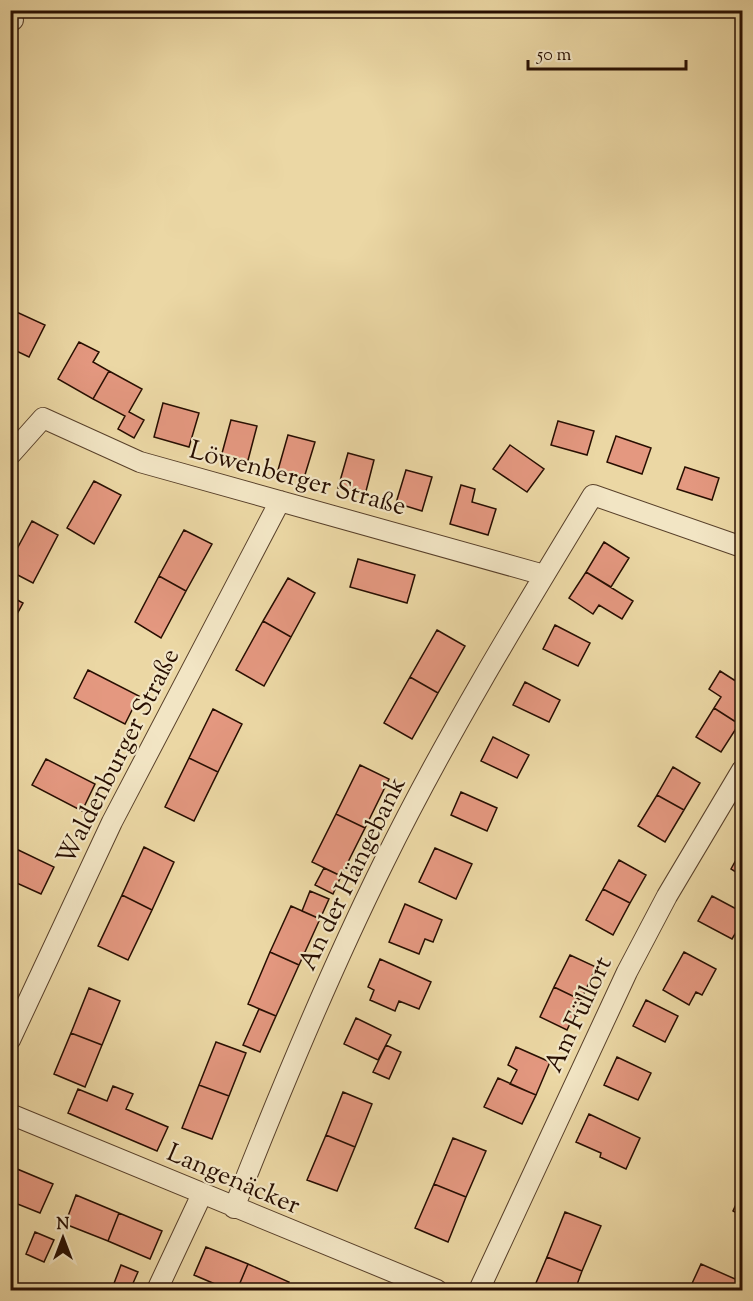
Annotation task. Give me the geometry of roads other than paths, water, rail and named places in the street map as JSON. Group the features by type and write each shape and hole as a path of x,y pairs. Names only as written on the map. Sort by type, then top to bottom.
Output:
{"street":[{"name":"Löwenberger Straße","path":"10,455 43,417 140,462 544,575"},
{"name":"An der Hängebank","path":"234,1208 320,998 379,871 456,726 593,495 742,547"},
{"name":"Waldenburger Straße","path":"10,1040 112,822 280,501"},
{"name":"Am Füllort","path":"479,1290 627,972 667,896 742,770"},
{"name":"Langenäcker","path":"10,1114 437,1290"},
{"path":"157,1290 202,1194"}]}
